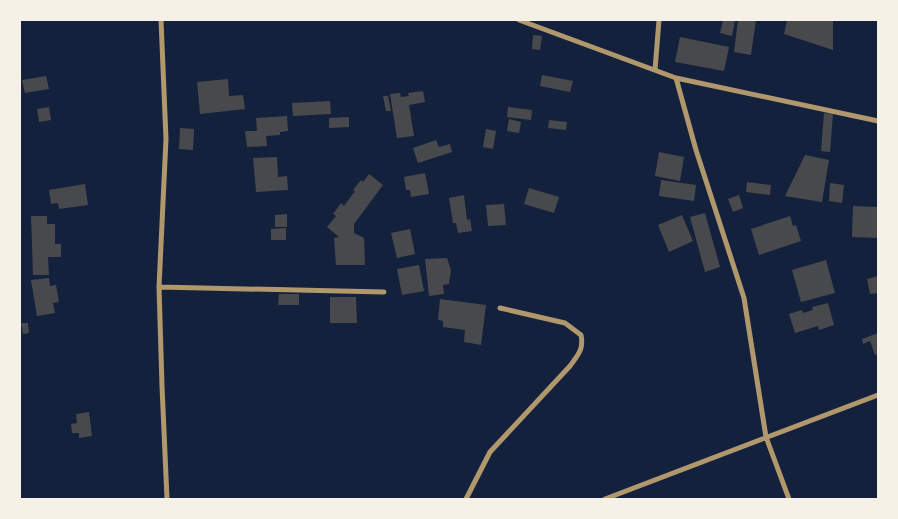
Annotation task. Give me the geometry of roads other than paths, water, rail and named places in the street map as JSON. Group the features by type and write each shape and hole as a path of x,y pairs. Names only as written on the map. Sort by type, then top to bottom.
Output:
{"street":[{"path":"161,20 166,139 159,287 167,499"},
{"path":"519,20 676,78 878,121"},
{"path":"656,70 659,20"},
{"path":"676,78 696,150 744,298 766,437 789,499"},
{"path":"159,287 384,292"},
{"path":"466,499 490,452 570,366 581,350 583,342 581,335 565,323 500,308"},
{"path":"605,499 878,395"}]}
